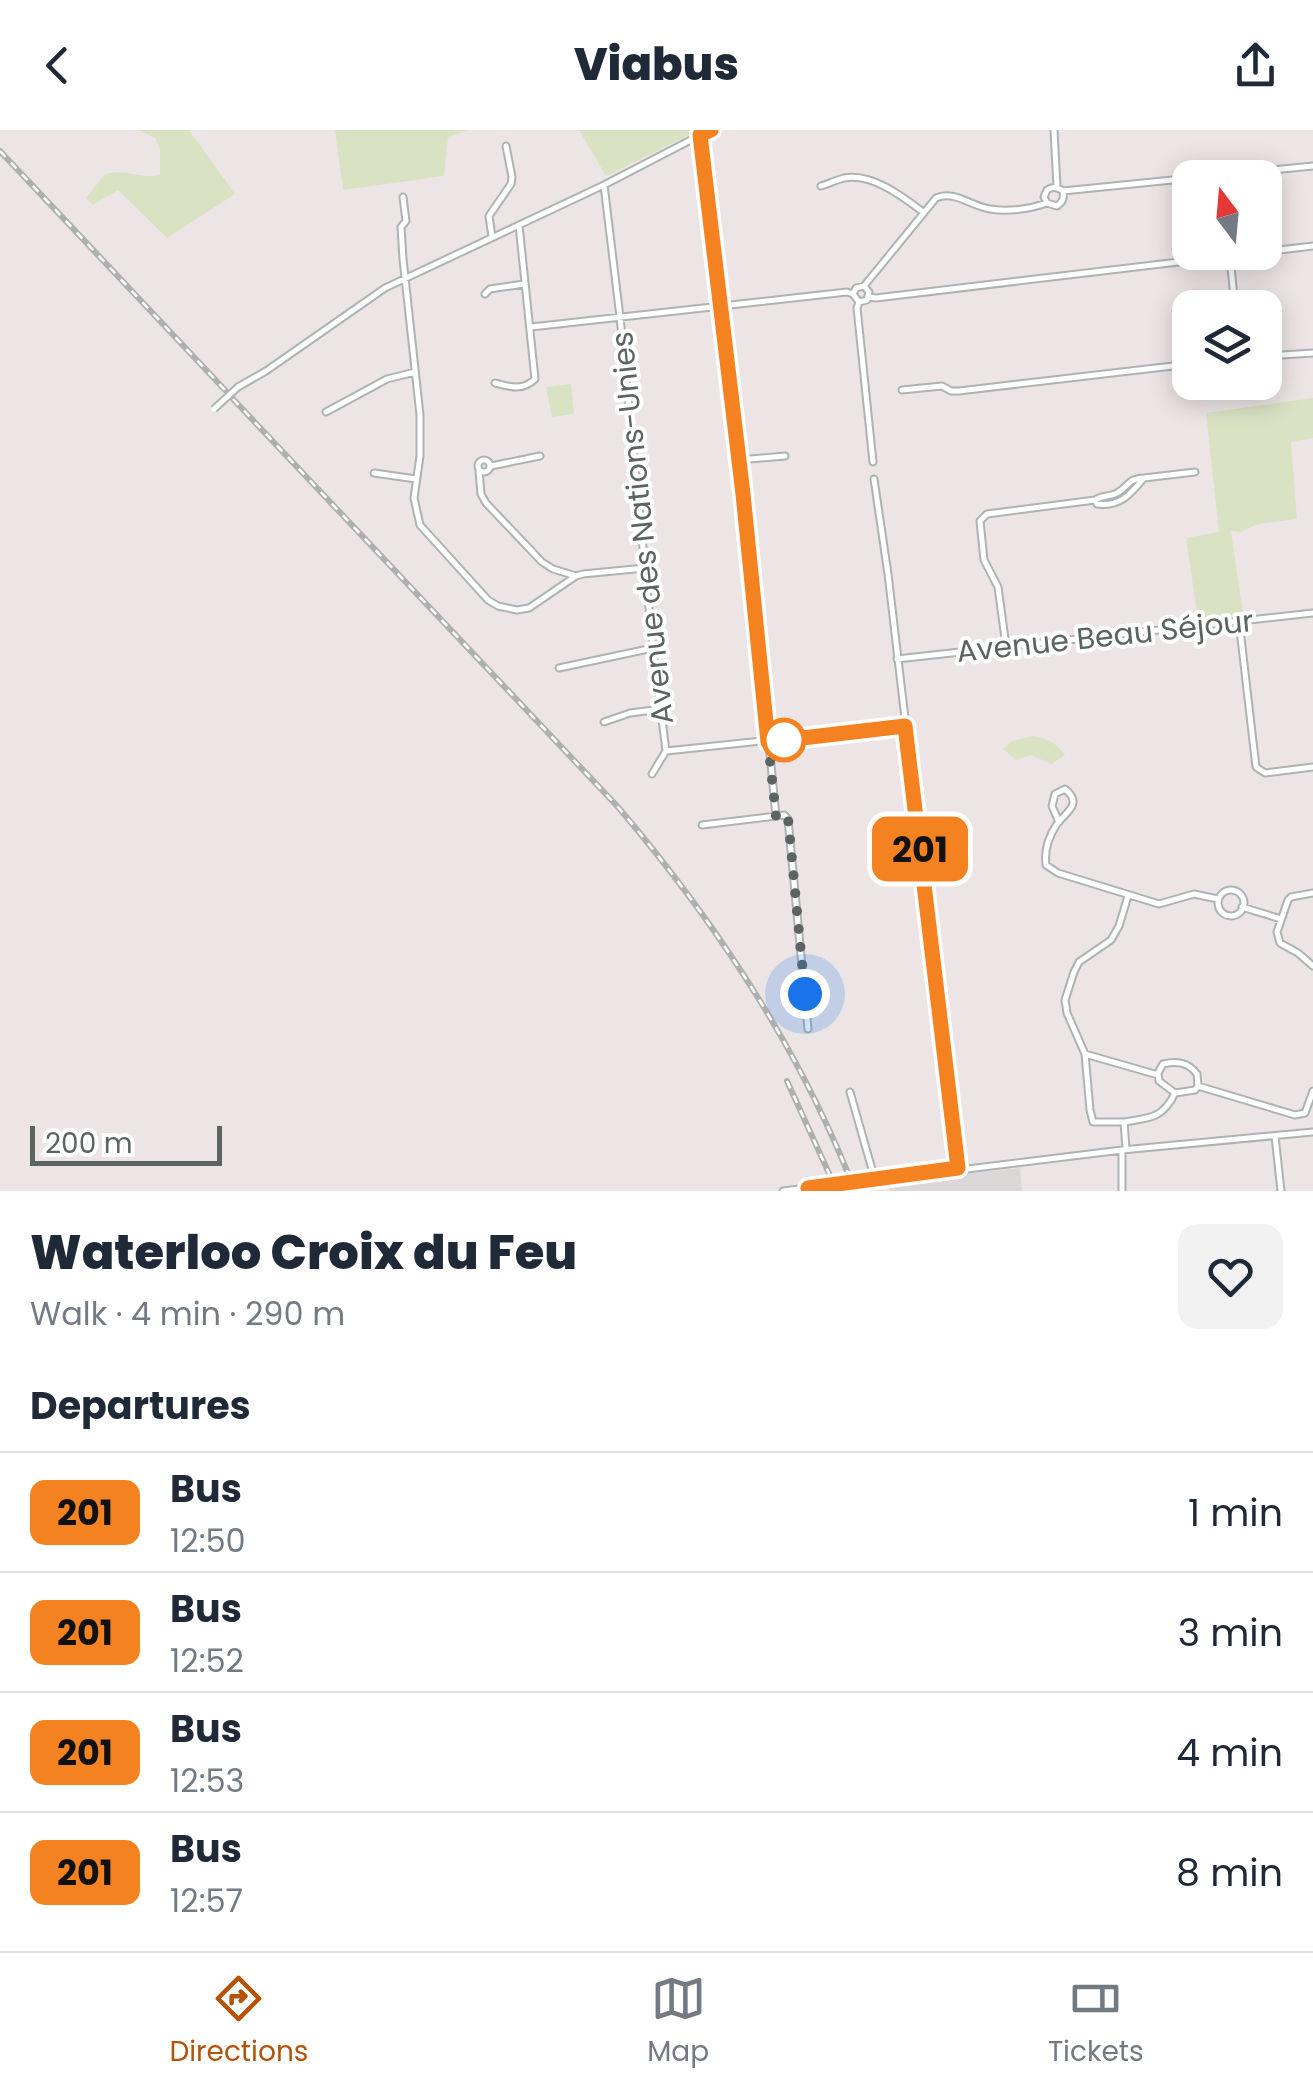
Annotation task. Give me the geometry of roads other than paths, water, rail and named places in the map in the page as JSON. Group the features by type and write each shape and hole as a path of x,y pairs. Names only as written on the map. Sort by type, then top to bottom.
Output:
{"street":[{"path":"214,409 238,388 384,288 604,185 710,130"},
{"path":"853,294 856,288 864,286 923,212 944,194 989,209 1062,203 1054,130"},
{"path":"700,135 776,816"},
{"path":"492,237 488,216 512,178 506,146"},
{"path":"1047,203 1047,190 1313,166"},
{"path":"821,186 847,177 870,182 900,195 923,212"},
{"name":"Avenue des Nations-Unies","path":"604,185 666,751 905,726"},
{"path":"403,197 406,221 401,228 421,437 414,498 420,525 488,600 508,609 529,608 576,576 645,568"},
{"path":"495,383 513,388 535,379 519,226"},
{"path":"1282,250 1313,246"},
{"path":"869,296 1172,264"},
{"path":"485,294 490,289 525,284"},
{"path":"864,286 869,296"},
{"path":"531,327 853,294 858,302 872,462"},
{"path":"858,302 869,296"},
{"path":"1282,355 1313,354"},
{"path":"902,390 942,386 959,391 1172,366"},
{"path":"326,412 387,379 415,372"},
{"path":"540,456 479,471 480,494 542,562 576,576"},
{"path":"739,460 785,456"},
{"path":"1006,646 998,587 984,560 982,516 1095,500 1117,493 1131,480 1195,472"},
{"path":"374,473 416,479"},
{"path":"1095,500 1102,505 1124,500 1144,478"},
{"path":"874,480 958,1168"},
{"path":"1117,493 1124,500"},
{"path":"553,569 561,587"},
{"name":"Avenue Beau Séjour","path":"897,658 1313,612"},
{"path":"1239,621 1256,767 1266,773 1313,767"},
{"path":"559,668 653,648"},
{"path":"604,722 662,710"},
{"path":"652,774 666,751"},
{"path":"1059,822 1052,806 1055,794 1065,790 1070,792 1072,809 1059,822 1044,857 1046,865 1058,873 1159,904 1197,894 1218,899"},
{"path":"702,824 784,814 788,818 808,1029"},
{"path":"1235,891 1243,898 1239,914 1226,916 1218,899 1225,892 1235,891"},
{"path":"1313,893 1291,897 1277,932 1280,943 1313,966"},
{"path":"1128,896 1111,940 1080,962 1066,992 1067,1014 1085,1054 1093,1122 1124,1122 1161,1114 1175,1092"},
{"path":"1242,907 1281,918"},
{"path":"1085,1054 1158,1075"},
{"path":"1178,1062 1197,1074 1198,1086 1188,1092 1175,1092 1159,1081 1158,1075 1163,1064 1178,1062"},
{"path":"1198,1086 1295,1115 1304,1113 1313,1091"},
{"path":"850,1092 876,1180"},
{"path":"1122,1191 1124,1122"},
{"path":"862,1182 958,1168 1313,1132"},
{"path":"1275,1136 1282,1191"},
{"path":"783,1191 831,1186"}],"tunnel":[{"path":"831,1185 862,1182"}],"railway":[{"path":"0,151 225,390"},
{"path":"233,399 618,807 654,850 721,942 782,1038 855,1191"},
{"path":"787,1081 837,1191"}]}
